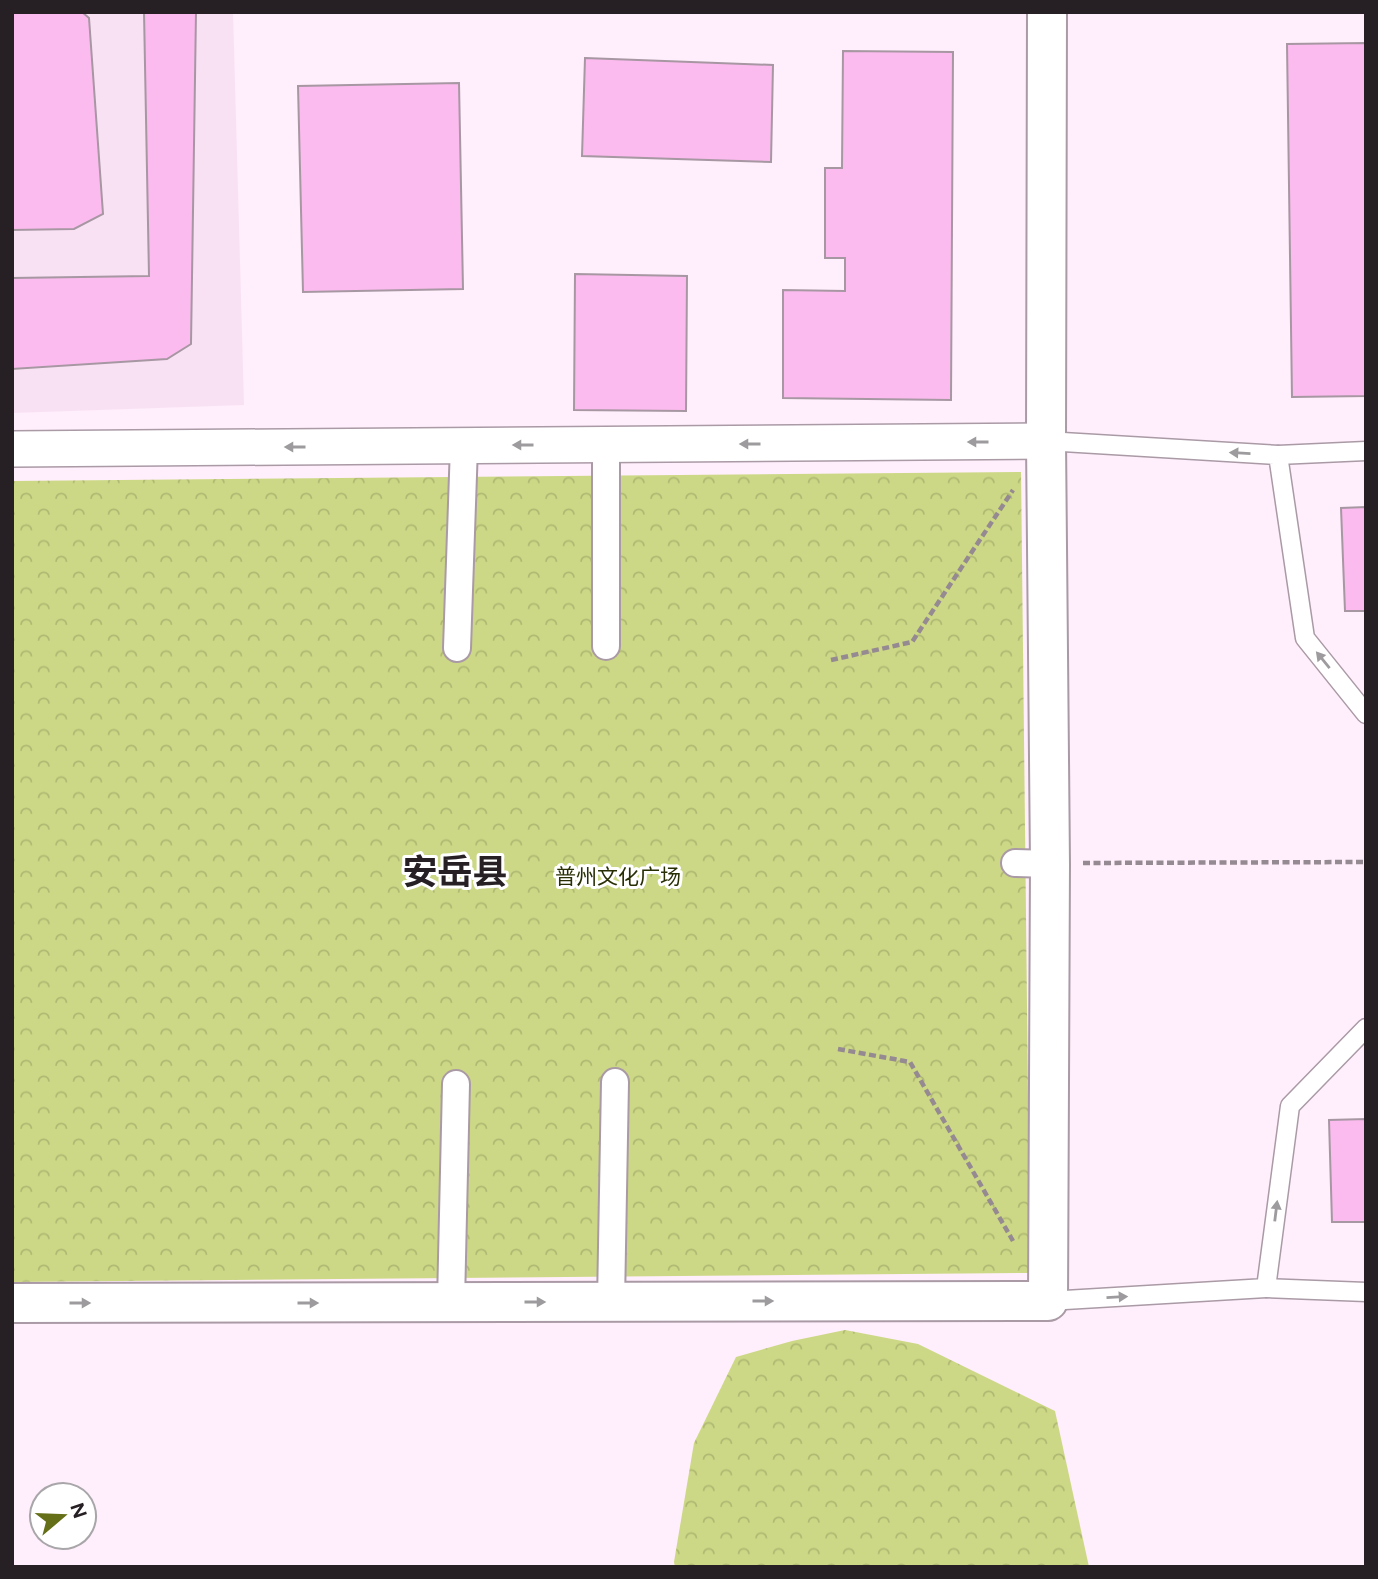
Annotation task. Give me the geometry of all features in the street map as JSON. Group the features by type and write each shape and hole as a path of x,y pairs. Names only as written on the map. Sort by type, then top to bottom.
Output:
{"street":[{"path":"12,1303 1048,1301 1032,864 1046,441 1047,12"},
{"path":"12,449 1046,441"},
{"path":"606,445 606,646"},
{"path":"457,648 464,446"},
{"path":"611,1302 615,1082"},
{"path":"451,1302 456,1084"}],"lane":[{"path":"1046,441 1278,455 1366,451"},
{"path":"1278,455 1305,638 1366,714"},
{"path":"1266,1288 1290,1106 1366,1028"},
{"path":"1048,1301 1266,1288 1366,1292"}],"path":[{"path":"831,660 912,642 1016,486"},
{"path":"1032,864 1366,862"},
{"path":"838,1049 909,1062 1014,1241"}],"shaded area":[{"path":"12,12 233,12 244,405 12,413"}],"green space":[{"name":"普州文化广场","path":"1021,472 1030,1273 12,1282 12,481"},
{"path":"845,1330 918,1344 1055,1411 1089,1567 675,1567 694,1443 736,1357"}],"building":[{"path":"12,12 82,12 89,18 103,214 74,229 12,230"},
{"path":"144,12 196,12 191,344 167,359 12,369 12,278 149,276"},
{"path":"1366,43 1366,396 1292,397 1287,44"},
{"path":"843,51 953,52 951,400 783,398 783,290 845,291 845,258 825,258 825,168 842,168"},
{"path":"585,58 773,65 771,162 582,156"},
{"path":"459,83 463,289 303,292 298,86"},
{"path":"575,274 687,276 686,411 574,410"},
{"path":"1366,507 1366,611 1345,611 1341,508"},
{"path":"1366,1119 1366,1222 1332,1222 1329,1120"}],"district":[{"name":"安岳县","path":"455,872"}]}
